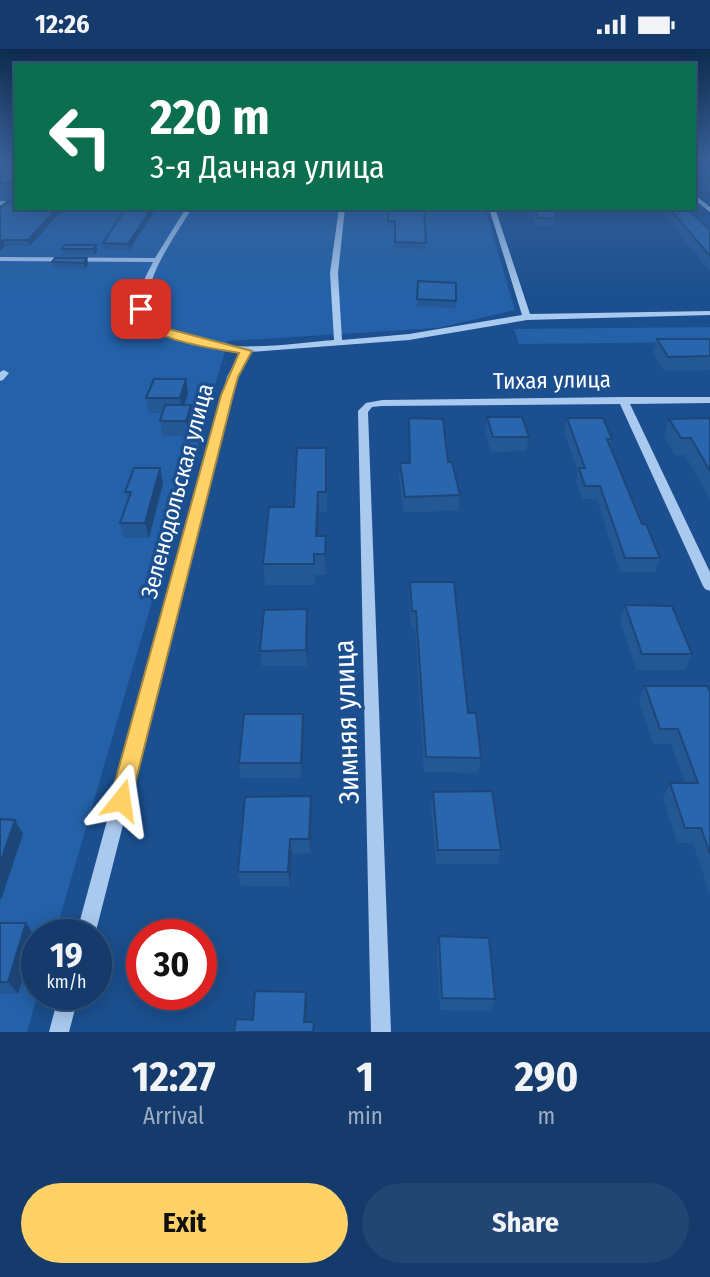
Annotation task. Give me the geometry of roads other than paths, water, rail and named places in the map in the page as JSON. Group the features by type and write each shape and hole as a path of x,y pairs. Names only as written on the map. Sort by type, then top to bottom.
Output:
{"street":[{"path":"188,210 158,260 141,309 149,323 181,338 246,351 408,337 481,322 527,317 710,313"},
{"path":"338,342 334,273 342,210"},
{"path":"493,210 527,317"},
{"path":"0,259 158,260"},
{"name":"Зеленодольская улица","path":"89,919 229,386 246,351"},
{"path":"623,400 710,400"},
{"name":"Тихая улица","path":"363,411 369,405 382,403 623,400 710,586"},
{"name":"Зимняя улица","path":"363,411 381,1032"},
{"path":"59,1032 65,1010"}]}
